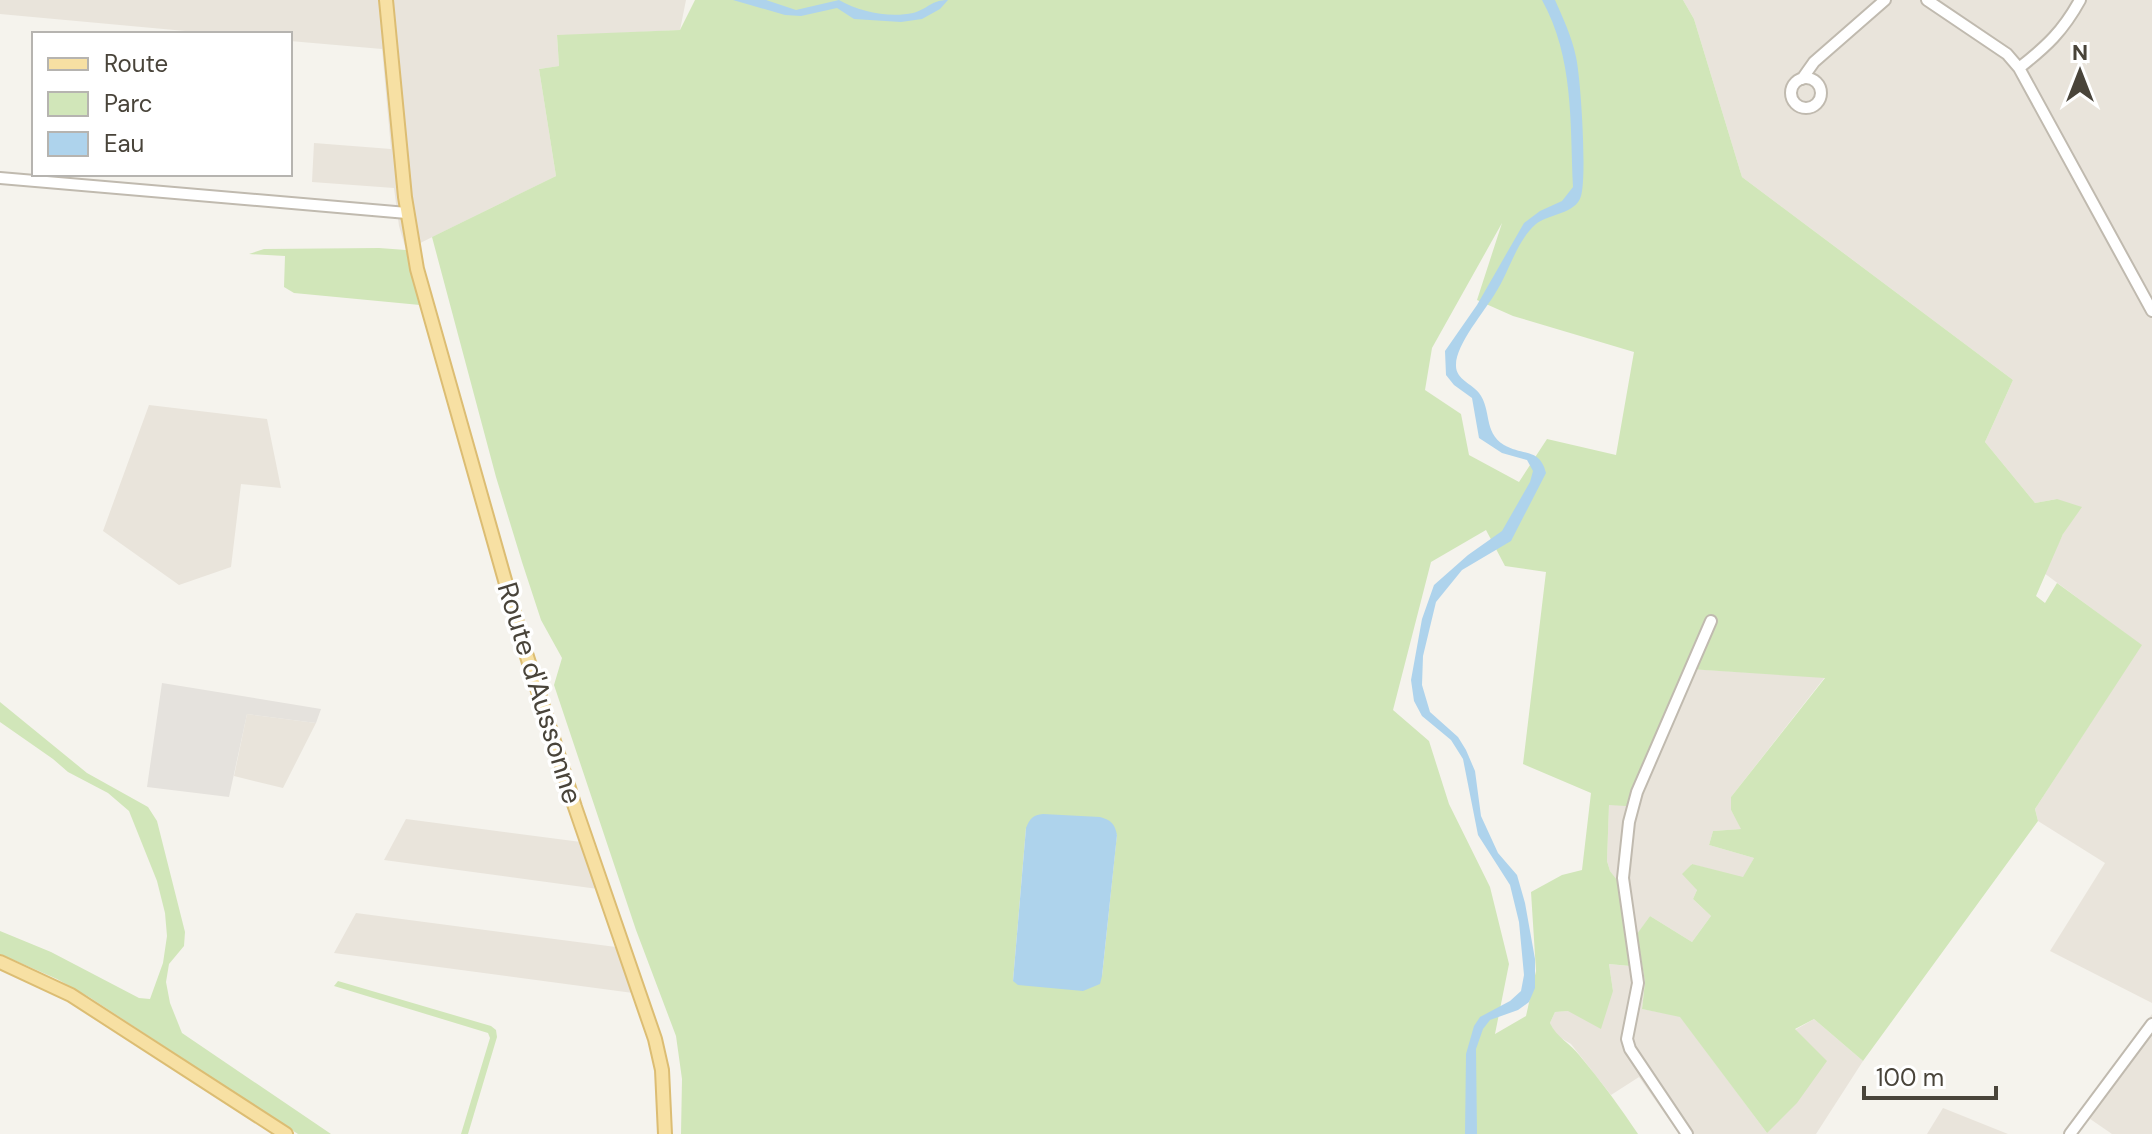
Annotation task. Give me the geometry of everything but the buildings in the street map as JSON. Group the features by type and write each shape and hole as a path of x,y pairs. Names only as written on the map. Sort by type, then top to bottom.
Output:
{"main road":[{"name":"Route d'Aussonne","path":"386,0 413,250 523,644 655,1039 662,1070 665,1134"},
{"path":"0,962 71,995 286,1134"}],"street":[{"path":"1802,79 1814,62 1885,0"},
{"path":"1929,0 2007,54 2019,68 2152,311"},
{"path":"2019,68 2066,26 2080,0"},
{"path":"0,178 407,213"},
{"path":"1687,1134 1630,1049 1627,1039 1638,983 1623,878 1629,822 1637,792 1711,621"},
{"path":"2070,1134 2152,1024"}],"shaded area":[{"path":"0,0 686,0 680,30 557,36 559,66 539,69 556,176 406,250 394,188 312,182 314,143 391,149 382,49 292,41 292,32 196,32 0,14"},
{"path":"1683,0 2152,0 2152,1003 2050,951 2105,863 2038,821 2035,809 2141,645 2044,573 2063,534 2057,499 2035,503 1985,442 2013,380 1742,177 1694,19"},
{"path":"149,405 267,419 281,488 241,484 231,567 179,585 103,531"},
{"path":"1689,669 1825,677 1731,797 1731,810 1742,829 1713,831 1709,845 1754,858 1743,878 1691,864 1697,890 1693,899 1711,916 1692,942 1650,916 1637,935 1645,982 1642,1009 1680,1016 1767,1133 1795,1030 1814,1019 1863,1061 1816,1134 1679,1134 1639,1077 1611,1095 1571,1044 1556,1035 1550,1023 1555,1012 1568,1011 1613,991 1609,964 1629,966 1620,885 1607,861 1609,805"},
{"path":"162,683 321,709 316,723 247,714 229,797 147,787"},
{"path":"247,714 316,723 283,788 234,776"},
{"path":"406,819 581,842 598,889 384,860"},
{"path":"356,913 616,947 633,993 334,953"},
{"path":"2152,1014 2152,1134 2112,1134 2080,1112"},
{"path":"1943,1108 2008,1134 1927,1134"}],"green space":[{"path":"695,0 1683,0 1694,19 1742,177 2013,380 1985,442 2035,503 2057,499 2082,507 2063,534 2036,596 2045,603 2057,583 2142,645 2035,809 2038,821 1863,1061 1814,1019 1795,1029 1827,1061 1797,1103 1767,1133 1680,1017 1642,1009 1645,982 1637,934 1650,916 1692,942 1711,916 1693,899 1697,890 1682,874 1692,864 1743,877 1754,858 1709,845 1713,831 1741,829 1731,810 1731,797 1825,678 1689,669 1626,806 1609,805 1607,861 1620,884 1630,966 1609,964 1613,991 1601,1029 1568,1011 1555,1012 1550,1023 1556,1033 1576,1051 1638,1134 681,1134 682,1079 676,1036 636,930 554,685 562,658 541,620 522,562 432,237 556,176 539,69 559,66 557,35 680,30","holes":["1502,223 1477,300 1513,316 1634,352 1616,455 1547,439 1519,482 1469,455 1461,414 1425,390 1432,348","1486,530 1505,566 1546,572 1523,764 1591,793 1582,870 1562,875 1531,892 1536,971 1526,1016 1495,1034 1509,964 1490,887 1449,804 1429,741 1393,710 1431,562","1026,828 1117,834 1102,976 1013,981"]},
{"path":"264,249 406,250 420,305 294,293 284,287 285,256 249,254"},
{"path":"0,702 87,773 148,807 157,821 185,932 184,946 169,964 166,982 170,1003 182,1033 331,1134 298,1134 89,997 0,954 0,931 51,952 139,998 150,999 163,963 167,936 157,881 129,811 108,793 68,772 0,722"},
{"path":"338,981 496,1030 497,1037 468,1134 461,1134 490,1038 488,1033 334,986"}],"water":[{"path":"733,0 766,0 796,10 839,0 865,11 894,15 913,13 937,1 948,0 940,9 922,19 901,22 854,19 837,8 801,16 785,15"},
{"path":"1542,0 1555,0 1576,57 1583,128 1581,196 1574,207 1541,221 1529,231 1496,292 1465,338 1456,366 1459,374 1483,400 1497,440 1535,456 1546,473 1511,541 1462,570 1436,602 1423,656 1422,685 1430,712 1458,737 1475,771 1481,816 1498,853 1517,875 1535,959 1535,988 1529,1002 1518,1010 1490,1020 1483,1029 1476,1049 1477,1134 1465,1134 1466,1054 1474,1026 1480,1017 1510,1001 1521,991 1524,975 1519,922 1510,885 1478,835 1463,759 1451,740 1422,716 1414,701 1411,680 1422,619 1434,585 1502,531 1533,471 1527,460 1502,453 1479,438 1472,398 1446,375 1445,351 1477,305 1524,223 1562,201 1573,187 1565,68 1560,45"},
{"path":"1043,814 1100,817 1112,823 1117,835 1102,976 1100,984 1083,991 1018,985 1013,981 1026,828 1032,818"}]}
